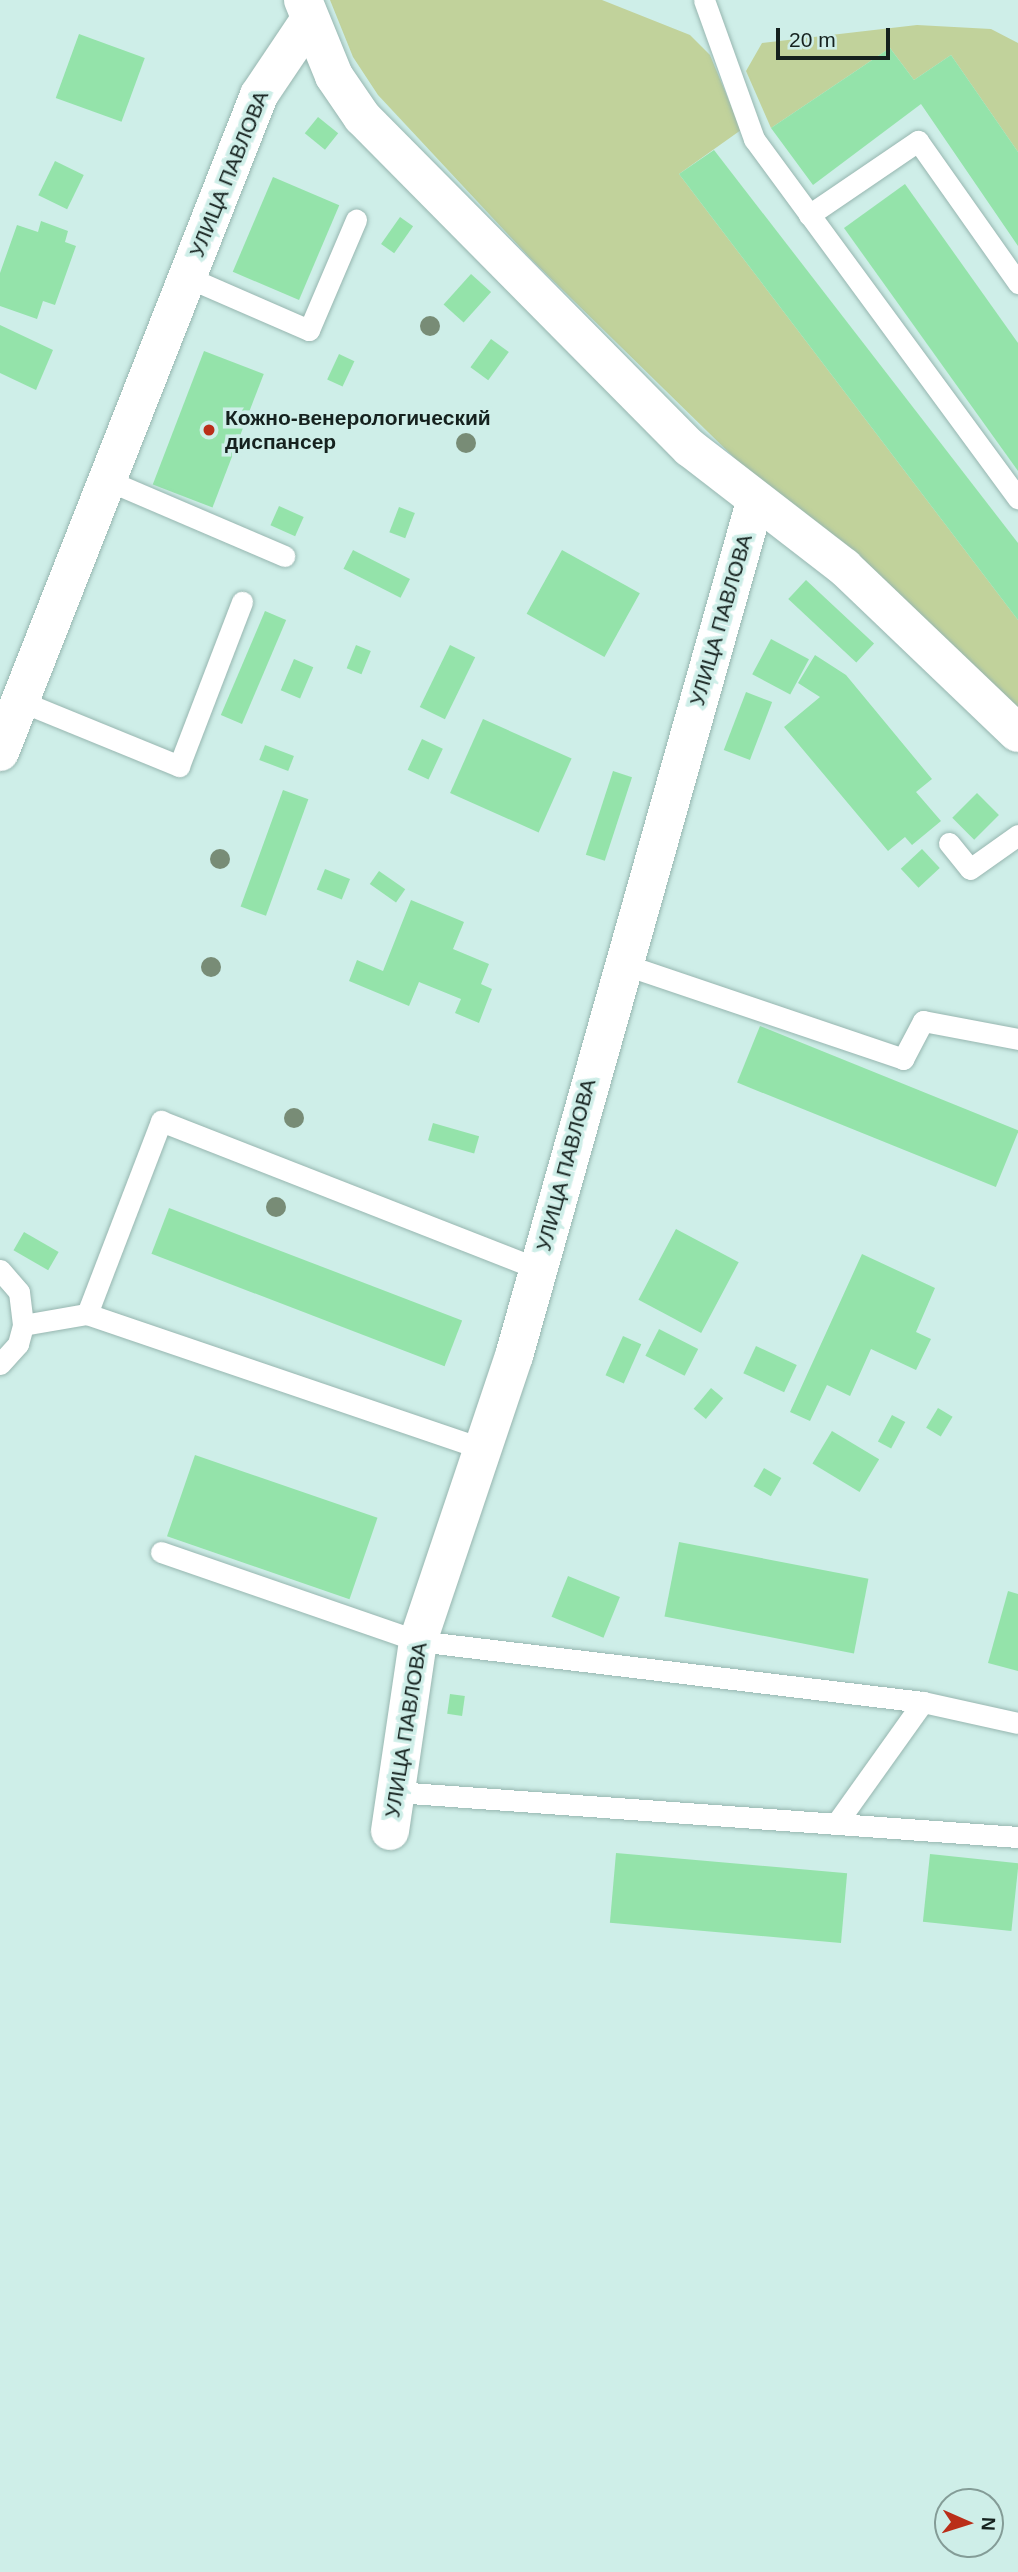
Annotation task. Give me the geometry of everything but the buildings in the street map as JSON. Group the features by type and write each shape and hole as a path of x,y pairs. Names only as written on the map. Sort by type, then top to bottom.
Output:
{"street":[{"name":"УЛИЦА ПАВЛОВА","path":"0,752 259,95 305,11"},
{"name":"УЛИЦА ПАВЛОВА","path":"305,11 362,117 690,449 755,502 844,567 1018,733"},
{"name":"УЛИЦА ПАВЛОВА","path":"390,1831 418,1642 483,1449 538,1269 755,502"}],"lane":[{"path":"704,0 754,139 1018,499"},
{"path":"809,215 918,141 1018,283"},
{"path":"187,277 309,330 356,220"},
{"path":"107,480 284,556"},
{"path":"20,701 179,766 242,602"},
{"path":"949,844 970,869 1018,835"},
{"path":"623,964 903,1059 923,1021 1018,1039"},
{"path":"87,1314 161,1121 538,1269"},
{"path":"0,1270 19,1292 23,1325 18,1344 0,1364"},
{"path":"23,1325 87,1314 483,1449"},
{"path":"161,1552 418,1642 923,1702 1018,1723"},
{"path":"838,1821 923,1702"},
{"path":"396,1792 838,1821 1018,1837"}],"green space":[{"path":"330,0 602,0 690,35 710,55 741,130 679,174 1018,620 1018,716 794,516 531,259 378,95 353,57"},
{"path":"917,25 991,29 1018,43 1018,152 951,55 914,80 890,48 771,128 746,71 762,43"}],"place":[{"name":"Кожно-венерологический диспансер","path":"209,430"}]}
